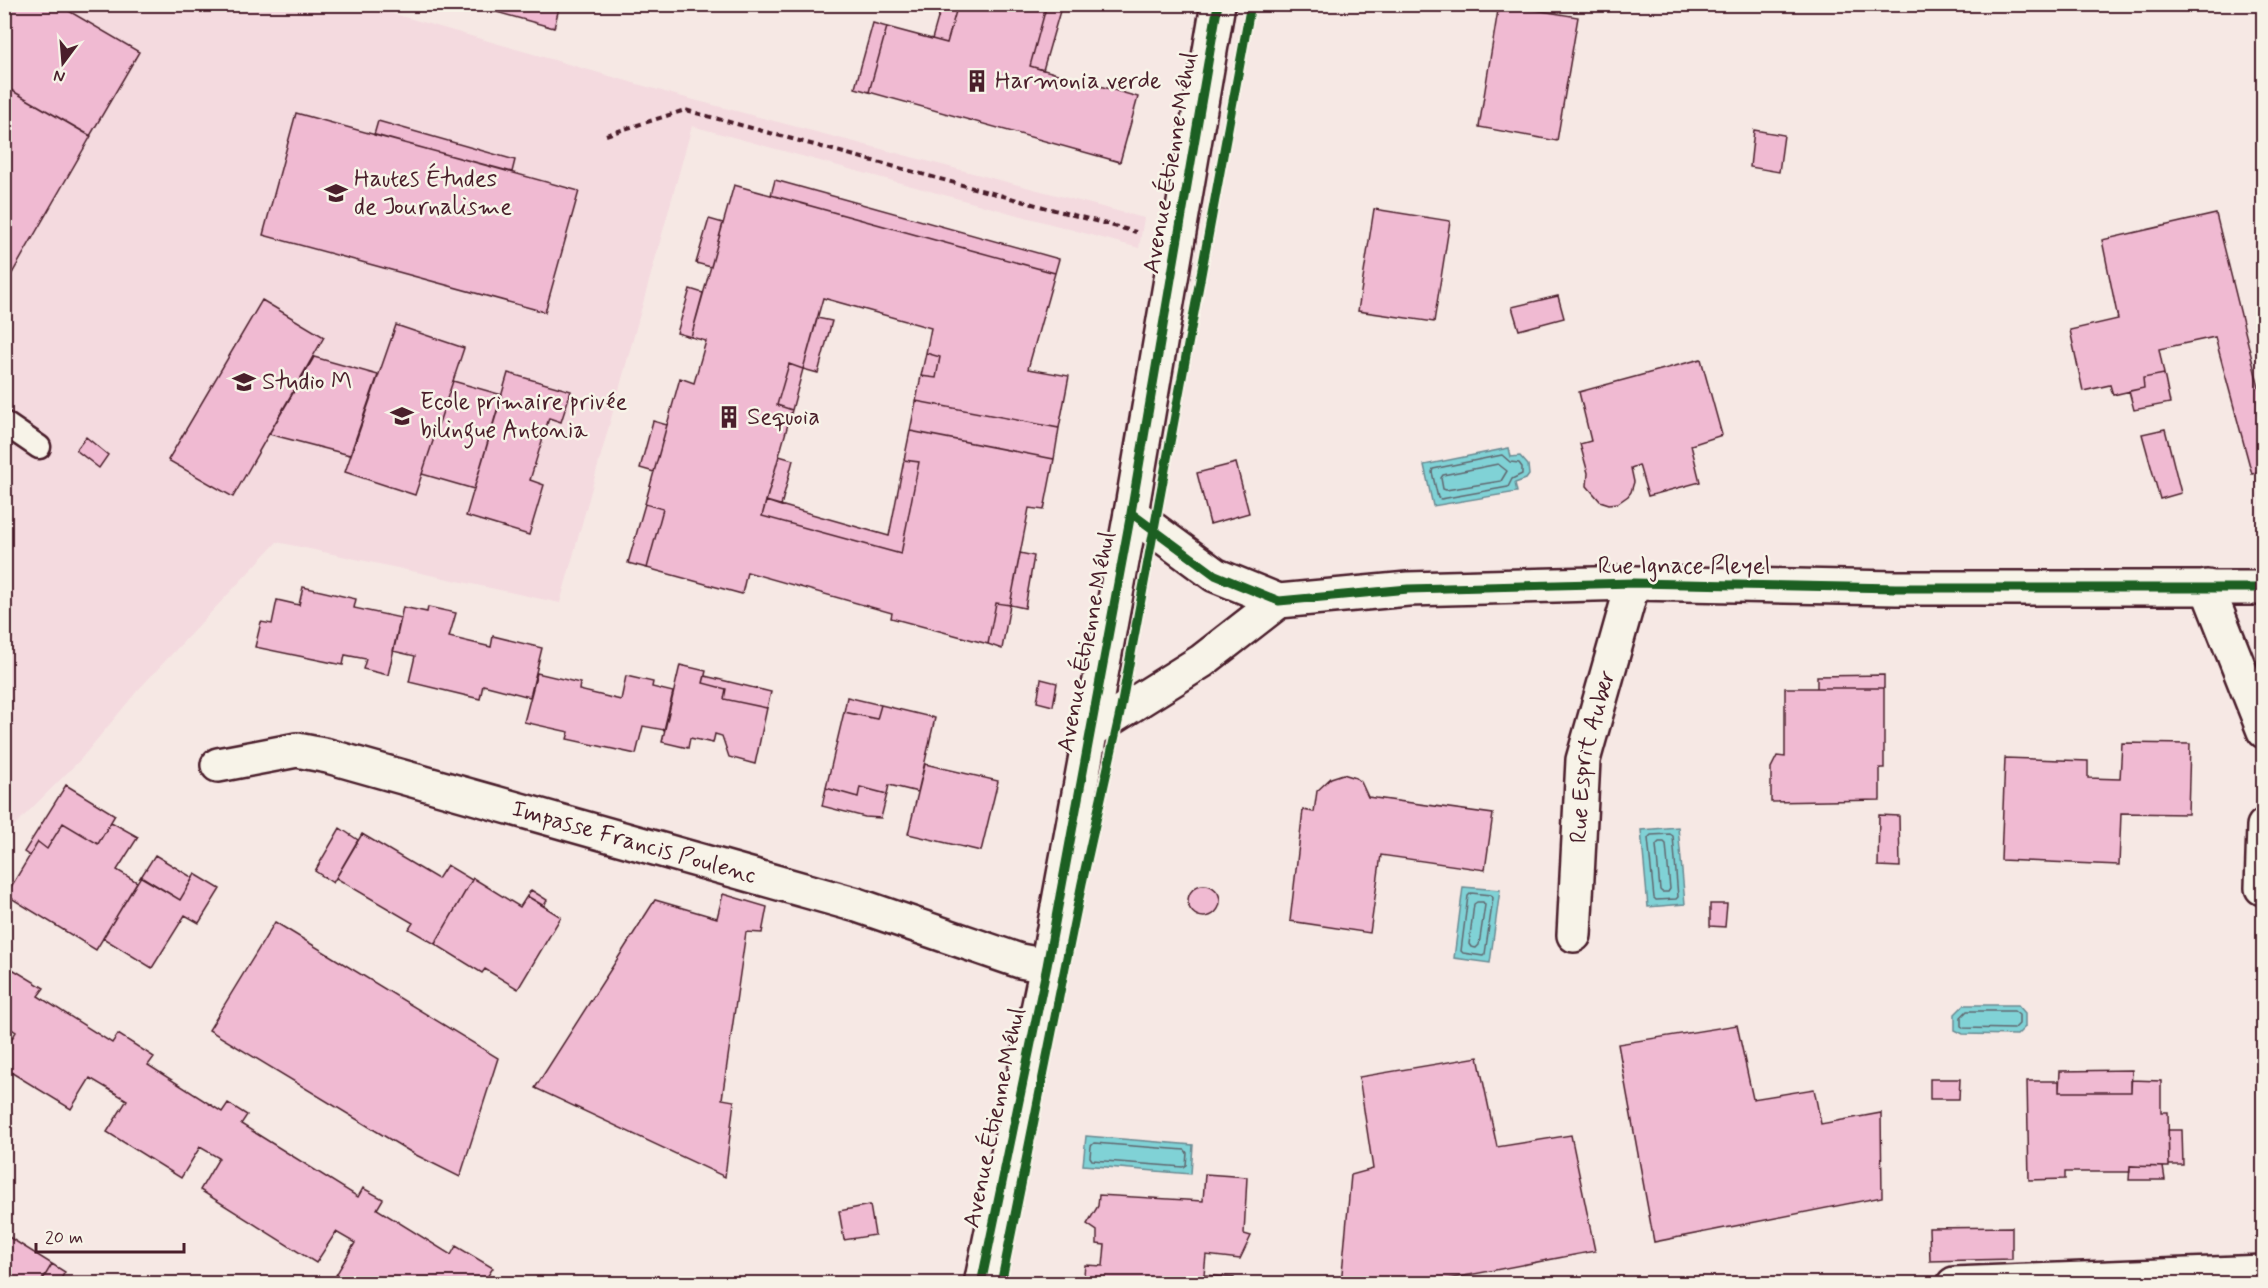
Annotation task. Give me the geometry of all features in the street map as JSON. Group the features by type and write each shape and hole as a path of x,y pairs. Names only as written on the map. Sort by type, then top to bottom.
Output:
{"street":[{"name":"Avenue Étienne Méhul","path":"981,1284 1047,966 1131,513 1218,4"},
{"name":"Rue Ignace Pleyel","path":"1131,513 1215,575 1279,601 1408,589 1633,583 1896,588 2264,588"},
{"name":"Rue Esprit Auber","path":"1574,935 1583,760 1633,583"},
{"path":"2207,587 2264,730"},
{"path":"1089,732 1202,661 1279,601"},
{"name":"Impasse Francis Poulenc","path":"218,765 297,750 328,756 857,905 1020,961 1047,966"},
{"path":"2262,888 2264,826"},
{"path":"1954,1284 2264,1272"}],"lane":[{"path":"4,423 39,447"}],"path":[{"path":"606,135 685,110 1177,243"}],"shaded area":[{"path":"5,5 363,5 679,96 1144,218 1139,248 692,126 560,603 277,542 138,690 80,760 5,835"}],"water":[{"path":"1509,448 1511,457 1520,456 1528,465 1529,475 1526,479 1515,483 1517,492 1433,506 1424,465"},
{"path":"1678,827 1685,904 1648,907 1641,830"},
{"path":"1463,887 1500,890 1490,963 1454,958"},
{"path":"1964,1005 2018,1005 2025,1013 2025,1027 2017,1035 1963,1034 1955,1030 1955,1014"},
{"path":"1086,1136 1193,1145 1191,1174 1083,1165"}],"building":[{"path":"4,4 57,4 139,52 90,136 4,86"},
{"path":"468,4 560,4 554,28"},
{"path":"942,4 958,4 947,43 932,39"},
{"name":"Harmonia verde","path":"958,4 1047,4 1030,66 1138,97 1120,162 869,92 887,27 947,43"},
{"path":"1047,4 1062,4 1043,70 1030,66"},
{"path":"1499,4 1578,17 1557,141 1479,127"},
{"path":"873,23 887,27 869,92 855,88"},
{"path":"4,86 91,136 10,277 4,274"},
{"path":"296,113 579,191 545,312 263,235"},
{"path":"378,121 515,160 512,172 374,135"},
{"path":"1754,130 1784,135 1779,172 1750,167"},
{"path":"775,180 1059,259 1055,273 771,195"},
{"name":"Sequoia","path":"734,185 1055,273 1028,369 1069,376 1059,428 916,401 921,376 936,378 940,357 926,353 931,328 823,298 803,369 789,364 777,405 792,410 762,516 901,554 919,462 904,460 910,431 1054,459 1044,510 1029,508 1010,605 996,603 988,644 891,618 892,613 747,572 742,594 647,568 663,509 645,504 680,378 694,383 706,341 691,337"},
{"path":"1374,209 1450,221 1434,322 1358,311"},
{"path":"2216,214 2264,408 2264,471 2252,474 2215,337 2159,349 2164,374 2143,378 2144,388 2113,395 2110,385 2083,391 2070,330 2118,319 2102,240"},
{"path":"709,219 723,223 711,267 696,263"},
{"path":"690,289 703,293 691,337 677,333"},
{"path":"1558,296 1564,318 1519,330 1512,307"},
{"path":"262,300 324,337 233,497 168,460"},
{"path":"817,318 832,321 818,373 803,369"},
{"path":"396,325 464,348 415,495 345,472"},
{"path":"926,353 940,357 936,378 921,376"},
{"path":"314,357 378,375 350,455 269,434"},
{"path":"1701,359 1722,435 1691,445 1700,482 1648,496 1639,465 1631,468 1634,482 1628,496 1618,503 1609,504 1600,501 1587,486 1588,473 1580,444 1591,441 1579,392"},
{"path":"789,364 803,369 792,410 777,405"},
{"path":"508,373 571,391 561,422 549,418 530,480 544,485 529,535 466,516"},
{"path":"2164,374 2170,403 2134,410 2129,391 2144,388 2143,378"},
{"path":"453,381 502,395 474,489 422,474"},
{"path":"916,401 1059,428 1054,459 910,431"},
{"path":"653,421 667,425 654,472 640,468"},
{"path":"2165,429 2181,493 2160,499 2142,434"},
{"path":"86,437 108,455 99,468 76,450"},
{"path":"779,456 793,460 781,506 766,501"},
{"path":"904,460 919,462 901,554 762,516 766,501 889,536"},
{"path":"1236,463 1249,513 1210,524 1197,473"},
{"path":"645,504 663,509 647,568 628,563"},
{"path":"1020,553 1034,556 1025,608 1010,605"},
{"path":"303,587 356,599 354,608 401,618 388,675 363,669 366,659 345,655 343,665 255,647 261,622 272,624 277,600 299,605"},
{"path":"996,603 1010,605 1002,649 988,644"},
{"path":"403,607 427,612 428,607 456,613 449,637 491,647 493,636 542,648 530,697 483,685 480,699 409,682 415,656 393,651"},
{"path":"680,665 706,671 703,683 726,689 724,699 767,708 755,764 729,757 722,736 715,734 713,743 690,738 688,748 662,742"},
{"path":"537,673 580,683 579,690 621,700 626,676 653,682 652,687 673,692 664,730 643,726 636,754 567,739 569,732 524,722"},
{"path":"1884,675 1884,688 1817,688 1817,676"},
{"path":"705,676 771,692 767,708 724,699 726,689 703,683"},
{"path":"1041,679 1057,683 1053,706 1037,702"},
{"path":"1785,688 1884,688 1884,768 1880,768 1880,800 1771,802 1771,768 1777,756 1785,757"},
{"path":"847,697 881,705 877,719 844,712"},
{"path":"881,705 935,718 918,792 889,785 887,794 860,787 858,797 826,788 844,712 877,719"},
{"path":"2122,743 2190,744 2188,814 2121,813 2119,865 2001,860 2005,758 2088,761 2088,778 2120,779"},
{"path":"925,764 998,781 981,851 908,834"},
{"path":"1343,774 1361,782 1368,797 1493,814 1485,870 1381,855 1370,933 1290,921 1303,810 1314,812 1317,791 1331,778"},
{"path":"66,785 115,815 98,844 63,823 47,849 38,842 30,856 24,852"},
{"path":"860,787 887,794 881,818 865,817 822,806 826,788 858,797"},
{"path":"1879,815 1899,816 1900,867 1878,866"},
{"path":"111,822 138,837 117,870 137,882 96,950 6,895 38,842 47,849 63,823 98,844"},
{"path":"340,828 358,840 333,883 315,871"},
{"path":"362,834 438,879 447,865 472,880 435,944 409,929 413,923 336,878"},
{"path":"155,855 193,878 180,900 141,877"},
{"path":"195,874 220,889 199,923 185,915 152,968 103,938 141,876 180,900"},
{"path":"473,878 520,907 527,896 561,917 518,989 485,969 482,973 435,944"},
{"path":"1204,885 1215,890 1220,901 1215,912 1204,917 1193,912 1188,901 1193,890"},
{"path":"531,890 547,900 544,906 527,896"},
{"path":"723,894 767,907 762,933 746,932 722,1099 734,1101 725,1177 535,1088 655,900 717,918"},
{"path":"1710,904 1727,904 1725,927 1710,926"},
{"path":"275,922 498,1058 460,1177 414,1154 209,1030"},
{"path":"4,964 44,988 38,996 112,1043 118,1034 154,1057 148,1065 222,1112 228,1103 247,1115 241,1124 358,1197 363,1188 383,1199 377,1209 451,1255 456,1246 493,1268 487,1277 497,1284 350,1284 336,1275 355,1243 336,1232 316,1263 200,1190 219,1158 200,1147 181,1178 107,1132 127,1100 90,1078 71,1109 4,1068 4,1051 16,1032 4,1024"},
{"path":"1737,1025 1753,1099 1814,1089 1821,1124 1881,1113 1882,1197 1654,1242 1618,1044"},
{"path":"1478,1057 1497,1147 1571,1135 1595,1251 1422,1284 1341,1284 1351,1175 1373,1169 1359,1077"},
{"path":"2132,1070 2131,1092 2059,1092 2060,1071"},
{"path":"1930,1079 1960,1079 1959,1099 1930,1099"},
{"path":"2131,1080 2161,1081 2161,1112 2168,1112 2169,1167 2130,1166 2130,1172 2065,1172 2065,1179 2029,1180 2027,1081 2059,1081 2059,1092 2131,1092"},
{"path":"2168,1130 2182,1130 2183,1165 2169,1165"},
{"path":"2130,1166 2163,1167 2165,1180 2129,1180"},
{"path":"1205,1174 1247,1177 1244,1234 1251,1236 1240,1259 1206,1255 1204,1275 1234,1278 1233,1284 1083,1284 1085,1265 1103,1266 1105,1245 1097,1244 1097,1231 1087,1224 1098,1206 1099,1195 1203,1201"},
{"path":"870,1205 875,1235 844,1240 839,1211"},
{"path":"2012,1227 2012,1259 1930,1261 1929,1228"},
{"path":"4,1234 52,1264 40,1284 4,1284"},
{"path":"52,1264 65,1272 58,1284 40,1284"}],"cycle path":[{"path":"981,1284 1047,966 1131,513 1218,4"},
{"path":"1001,1284 1082,883 1120,713 1251,4"},
{"path":"1131,513 1215,575 1279,601 1408,589 1633,583 1896,588 2264,588"}],"place":[{"name":"Harmonia verde","path":"977,81"},
{"name":"Hautes Études de Journalisme","path":"336,193"},
{"name":"Studio M","path":"244,382"},
{"name":"Ecole primaire privée bilingue Antonia","path":"402,416"},
{"name":"Sequoia","path":"729,417"}]}
